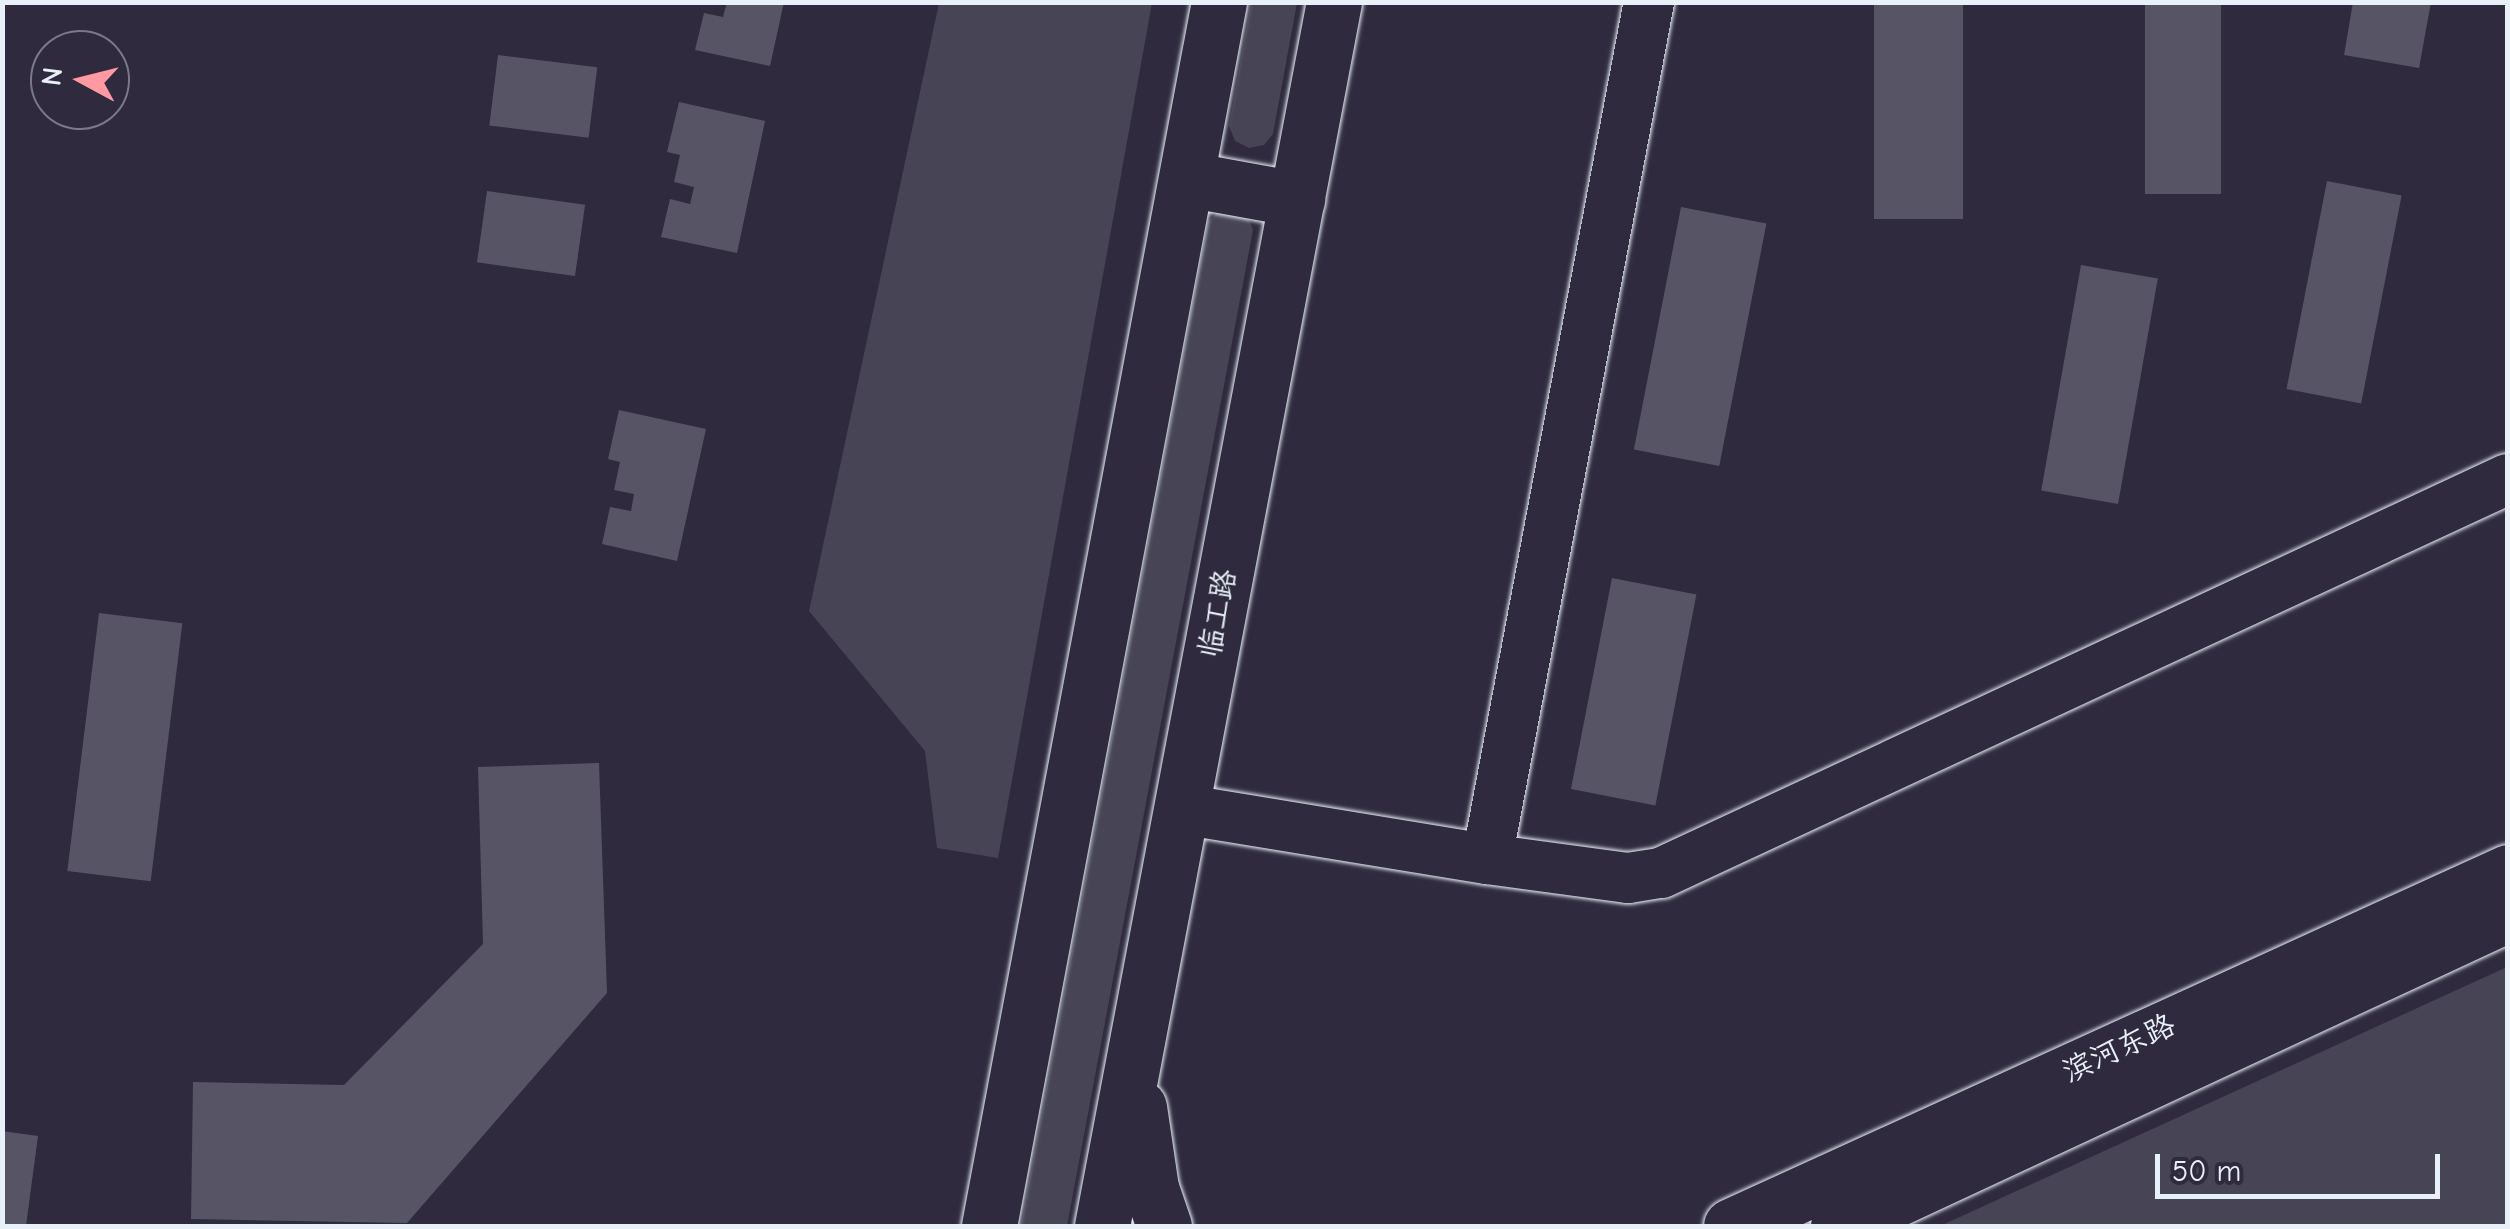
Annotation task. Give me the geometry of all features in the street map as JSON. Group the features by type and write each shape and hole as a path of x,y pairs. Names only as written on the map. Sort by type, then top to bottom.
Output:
{"main road":[{"path":"988,1215 1219,2"},
{"name":"临工路","path":"1102,1226 1334,2"},
{"path":"1187,179 1297,199"},
{"name":"滨河东路","path":"1731,1226 2508,872"},
{"name":"滨河东路","path":"1838,1226 2508,914"},
{"path":"1133,1061 1151,1188 1164,1226"}],"lane":[{"path":"1487,859 1649,2"},
{"path":"1181,809 1487,859 1628,878 1661,874 2508,479"}],"shaded area":[{"path":"939,3 1152,3 998,858 937,848 925,751 809,611"},
{"path":"1251,3 1297,3 1273,134 1264,145 1249,148 1235,141 1229,126"},
{"path":"1219,210 1248,217 1253,230 1067,1226 1021,1226 1208,222"},
{"path":"2507,967 2507,1226 1940,1226"}],"building":[{"path":"727,2 784,2 770,66 695,50 704,13 723,17"},
{"path":"1874,2 1963,2 1963,219 1874,219"},
{"path":"2145,2 2221,2 2221,194 2145,194"},
{"path":"2353,2 2431,2 2419,68 2344,55"},
{"path":"498,55 597,67 589,138 489,125"},
{"path":"679,102 765,121 737,253 661,237 670,199 690,204 694,187 674,182 680,155 667,152"},
{"path":"2327,181 2402,196 2361,404 2287,389"},
{"path":"487,191 585,205 575,276 477,262"},
{"path":"1681,207 1766,224 1719,466 1634,449"},
{"path":"2081,265 2158,279 2118,504 2041,491"},
{"path":"619,410 706,429 677,561 602,544 610,507 631,511 634,494 614,490 620,462 608,459"},
{"path":"1612,578 1696,594 1655,805 1571,789"},
{"path":"99,613 182,623 151,881 67,871"},
{"path":"599,763 607,993 407,1223 191,1219 193,1082 344,1085 483,944 478,767"},
{"path":"2,1131 38,1136 26,1226 2,1226"}]}
